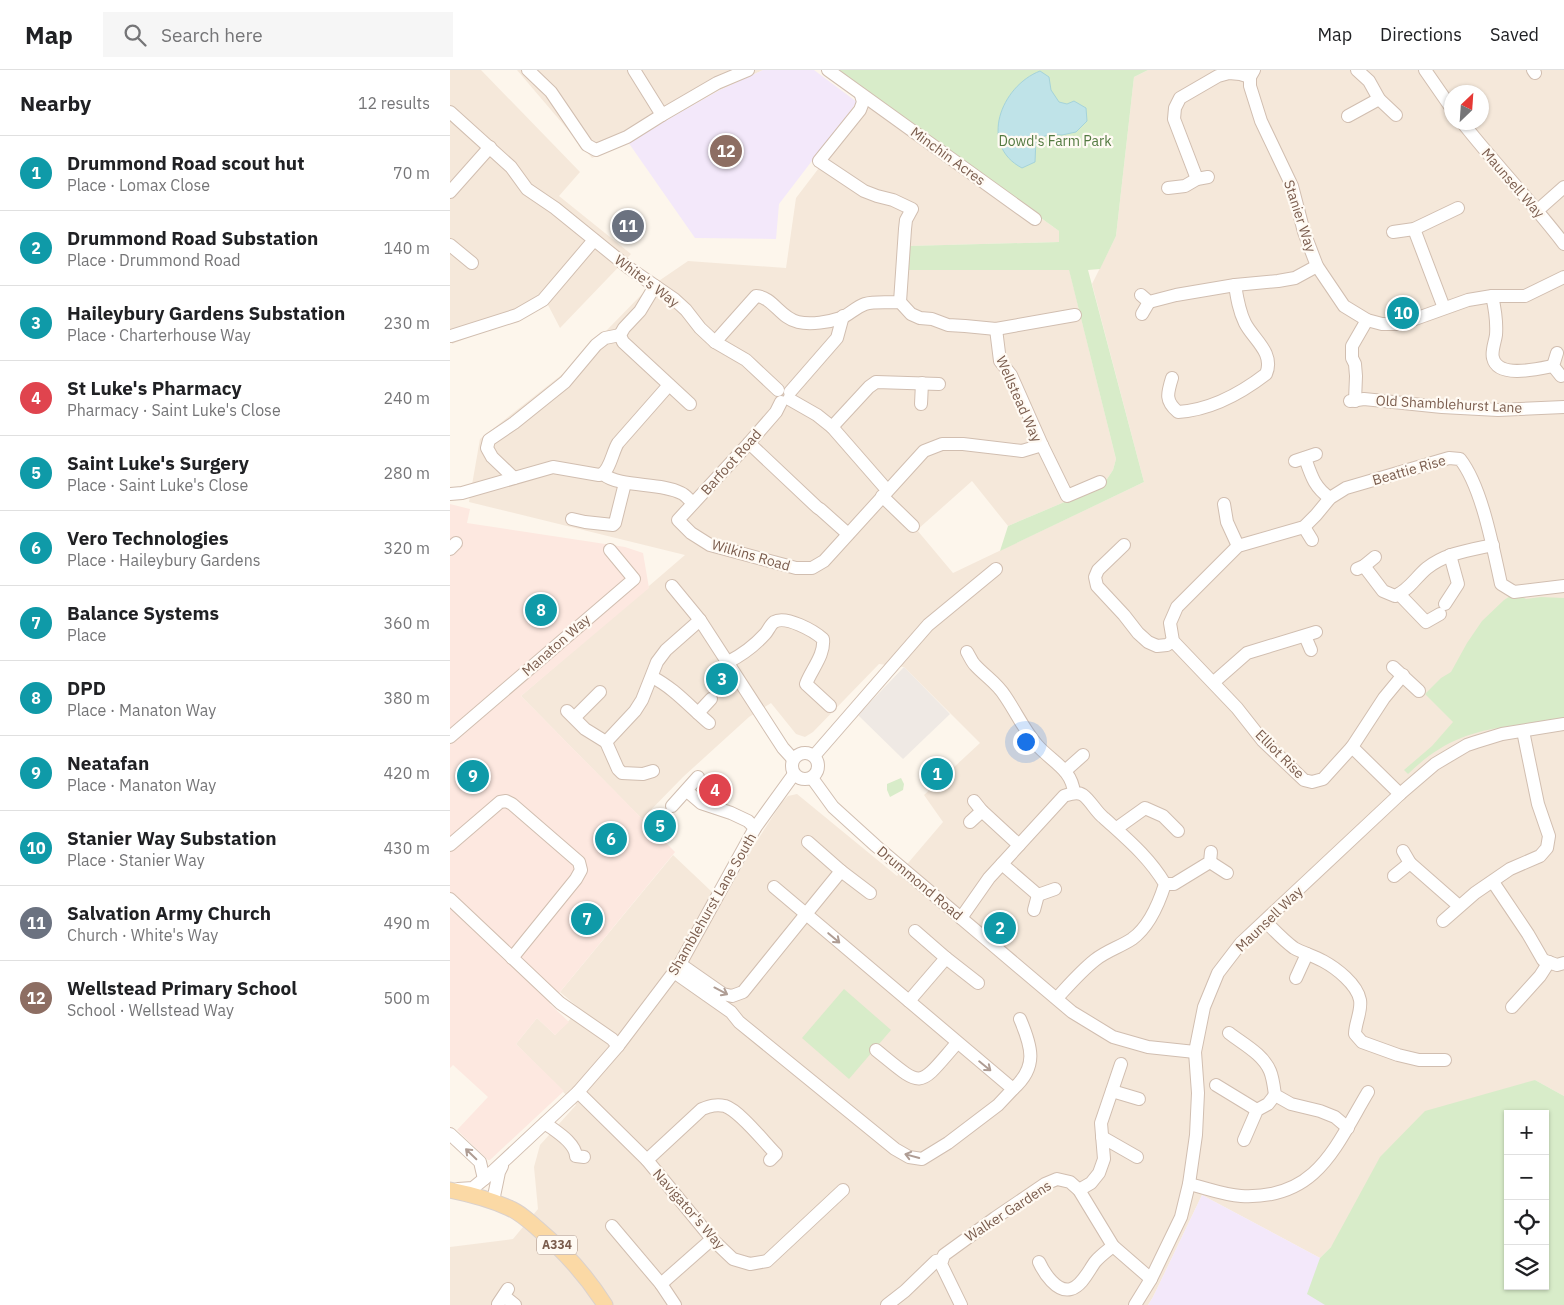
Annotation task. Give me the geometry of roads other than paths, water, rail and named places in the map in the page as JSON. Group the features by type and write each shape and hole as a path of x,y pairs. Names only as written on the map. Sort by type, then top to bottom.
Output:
{"main road":[{"name":"A334","path":"450,1190 493,1201 523,1216 560,1248 594,1288 605,1305"},
{"name":"A334","path":"450,1199 469,1202 493,1201"}],"street":[{"path":"528,70 551,92 587,145 596,150 627,138 662,115 717,84 748,70"},
{"path":"634,70 662,115"},
{"path":"828,70 861,95 863,102 860,110 819,160 864,191 893,200 912,210 906,220 900,302 911,314 948,325 996,329 1075,315"},
{"path":"1357,70 1369,81 1378,99 1396,115"},
{"path":"1425,70 1444,97"},
{"path":"1168,188 1184,186 1203,178 1174,120 1175,108 1180,98 1218,76 1229,73 1252,74"},
{"name":"Stanier Way","path":"1252,74 1250,86 1261,121 1292,186 1304,232 1317,266 1344,306 1367,320 1382,324 1401,324 1468,300 1492,296 1526,296 1564,277"},
{"name":"Minchin Acres","path":"861,95 886,111 1034,219"},
{"path":"1348,116 1378,99"},
{"name":"White's Way","path":"450,112 490,146 511,167 527,189 555,208 594,240 674,299 686,310 700,328 716,342 746,360 784,396 817,415 832,427 884,493 913,526"},
{"name":"Maunsell Way","path":"1469,130 1538,210 1564,244"},
{"path":"450,192 490,146"},
{"path":"1538,210 1564,187"},
{"path":"1393,232 1414,229 1458,208"},
{"path":"1414,229 1444,308"},
{"path":"451,336 517,315 544,300 594,240"},
{"path":"450,245 472,262"},
{"path":"1142,314 1145,299 1296,278 1317,266"},
{"path":"1172,378 1162,391 1170,405 1178,412 1186,412 1228,399 1266,374 1268,361 1261,344 1245,324 1235,285"},
{"path":"514,478 492,456 487,448 489,440 514,423 565,382 596,345 605,338 620,335 640,311 655,286"},
{"path":"716,342 756,296 762,296 785,316 798,322 820,322 844,316 865,304 900,302"},
{"path":"1492,296 1496,333 1493,358 1498,367 1505,370 1528,370 1555,360 1561,376"},
{"name":"Barfoot Road","path":"678,520 749,443 776,412 784,396 837,338 844,316"},
{"name":"Old Shamblehurst Lane","path":"1367,320 1352,346 1358,403 1498,410 1564,407"},
{"name":"Wellstead Way","path":"884,493 924,451 931,447 942,444 963,444 1022,451 1042,445 1011,375 1000,361 996,329"},
{"path":"620,335 623,342 690,404"},
{"path":"832,427 868,387 876,382 939,384"},
{"path":"921,404 922,383"},
{"path":"603,474 618,443 670,385"},
{"path":"749,443 848,534"},
{"path":"1042,445 1067,496 1100,482"},
{"path":"1305,458 1313,481 1320,491 1330,498"},
{"name":"Beattie Rise","path":"1238,546 1304,527 1316,516 1330,498 1346,488 1449,458 1460,459 1467,468 1481,504 1493,545 1501,584 1514,592 1564,586"},
{"path":"450,494 462,493 552,468 603,474 606,477 625,483 636,483 677,491 693,504"},
{"path":"572,519 613,525 625,483"},
{"name":"Wilkins Road","path":"678,520 691,533 710,545 796,568 812,568 818,565 848,534 884,493"},
{"path":"1124,545 1100,558 1096,577 1097,586 1148,642 1157,646 1167,645 1173,642 1170,623 1177,607 1238,546 1224,523 1224,504"},
{"path":"1304,527 1312,540"},
{"path":"1375,557 1360,567 1383,591 1396,596 1405,591 1427,569 1450,555 1493,545"},
{"name":"Manaton Way","path":"450,737 634,579 610,550"},
{"path":"1399,594 1426,622 1443,609 1458,584 1450,555"},
{"path":"814,756 928,625 996,570"},
{"path":"672,586 700,620 783,748 794,759"},
{"path":"606,742 635,711 652,677 657,662 666,650 700,620"},
{"path":"728,662 750,649 764,635 773,622 781,620 800,625 824,639 824,646 806,684 830,706"},
{"path":"1214,682 1247,653 1262,647 1311,634 1311,650"},
{"name":"Elliot Rise","path":"1173,642 1238,708 1263,741 1304,780 1312,782 1323,779 1352,747 1384,698 1398,671 1419,691"},
{"path":"967,652 976,666 995,683 1005,696 1037,745 1065,771 1073,782 1074,793"},
{"path":"652,677 675,692 709,723"},
{"path":"600,692 571,714 585,729 606,742 618,769 622,773 643,774 652,771"},
{"path":"698,713 711,699"},
{"name":"Maunsell Way","path":"1134,1305 1151,1279 1181,1217 1189,1184 1196,1135 1198,1093 1195,1052 1204,1007 1218,973 1241,943 1400,794 1435,764 1466,746 1502,734 1564,724"},
{"path":"1443,921 1459,906 1510,870 1540,856 1547,848 1550,836 1538,804 1523,731"},
{"path":"1352,747 1400,794"},
{"path":"803,753 814,756 818,771 812,778 804,780 794,774 791,766 794,759 803,753"},
{"path":"1065,771 1083,755"},
{"name":"Shamblehurst Lane South","path":"450,1190 473,1188 484,1179 578,1092 618,1046 677,968 755,828 794,774"},
{"path":"672,806 698,778"},
{"name":"Drummond Road","path":"812,778 833,806 876,846 1072,1012 1113,1037 1148,1047 1195,1052"},
{"path":"687,791 700,803 731,813 748,821 755,828"},
{"path":"961,918 989,878 1064,796 1074,793 1082,794 1103,818 1117,828 1154,865 1165,884"},
{"path":"450,845 500,802 506,801 512,804 579,862 581,870 576,879 512,958"},
{"path":"1117,828 1144,803 1178,831"},
{"path":"970,822 978,806 1019,845"},
{"path":"809,842 842,871 870,892"},
{"path":"1403,851 1410,863 1459,906"},
{"path":"1165,884 1174,884 1211,857 1227,872"},
{"path":"1394,876 1410,863"},
{"path":"1002,864 1038,895"},
{"path":"677,968 722,994 732,996 743,992 842,871"},
{"path":"1493,882 1543,960 1556,965 1564,963"},
{"path":"1057,998 1080,972 1096,958 1131,939 1143,930 1165,884"},
{"path":"774,887 1013,1089"},
{"path":"1038,895 1055,889"},
{"path":"1034,910 1038,895"},
{"path":"450,899 560,1003 612,1039 618,1046"},
{"path":"1265,921 1288,943 1330,965 1349,982 1360,1000 1354,1034 1362,1042 1398,1055 1419,1060 1430,1054 1445,1060"},
{"path":"916,931 978,983"},
{"path":"1296,978 1307,954"},
{"path":"909,1001 946,958"},
{"path":"1512,1007 1540,976 1549,962"},
{"path":"677,968 731,1012 747,1028 895,1149 909,1158 922,1159 948,1143 998,1105 1026,1074 1030,1065 1030,1048 1020,1019"},
{"path":"1229,1033 1275,1069 1275,1095 1268,1104 1257,1110 1244,1140"},
{"path":"876,1050 908,1076 916,1080 923,1079 931,1073 957,1043"},
{"path":"1121,1064 1101,1123 1104,1159 1099,1173 1091,1183 1078,1190 1113,1246 1151,1279"},
{"path":"1216,1084 1257,1110"},
{"path":"1112,1091 1139,1099"},
{"name":"Navigator's Way","path":"578,1092 647,1160 712,1239 733,1259 750,1264 767,1261 837,1206 843,1190"},
{"path":"1189,1184 1240,1196 1276,1193 1296,1187 1310,1178 1337,1147 1368,1092"},
{"path":"1275,1095 1291,1104 1320,1111 1335,1117 1348,1128"},
{"path":"647,1160 702,1109 713,1105 734,1110 776,1158"},
{"path":"545,1123 568,1141 576,1152 577,1159"},
{"path":"450,1134 480,1162 484,1179"},
{"path":"1102,1137 1137,1157"},
{"name":"Shamblehurst Lane South","path":"493,1201 498,1172 504,1161"},
{"name":"Walker Gardens","path":"887,1305 936,1262 941,1260 944,1255 1044,1184 1057,1179 1070,1182 1078,1190"},
{"path":"619,1231 661,1284 675,1305"},
{"path":"661,1284 712,1239"},
{"path":"1040,1270 1063,1288 1071,1289 1078,1285 1095,1261 1113,1246"},
{"path":"941,1260 941,1264 962,1305"},
{"path":"503,1296 515,1305"}],"water":[{"path":"1040,71 1049,77 1051,90 1059,102 1067,104 1074,101 1086,108 1087,121 1076,132 1062,135 1051,134 1036,139 1035,162 1022,168 1009,158 1001,145 998,131 1000,116 1006,102 1015,89 1026,79"}],"place":[{"name":"Wellstead Primary School","path":"726,151"},
{"name":"Salvation Army Church","path":"628,226"},
{"name":"Stanier Way Substation","path":"1403,313"},
{"name":"DPD","path":"541,610"},
{"name":"Haileybury Gardens Substation","path":"722,679"},
{"name":"Drummond Road scout hut","path":"937,774"},
{"name":"Neatafan","path":"473,776"},
{"name":"St Luke's Pharmacy","path":"715,790"},
{"name":"Saint Luke's Surgery","path":"660,826"},
{"name":"Vero Technologies","path":"611,839"},
{"name":"Balance Systems","path":"587,919"},
{"name":"Drummond Road Substation","path":"1000,928"}],"park label":[{"name":"Dowd's Farm Park","path":"1055,141"}]}
